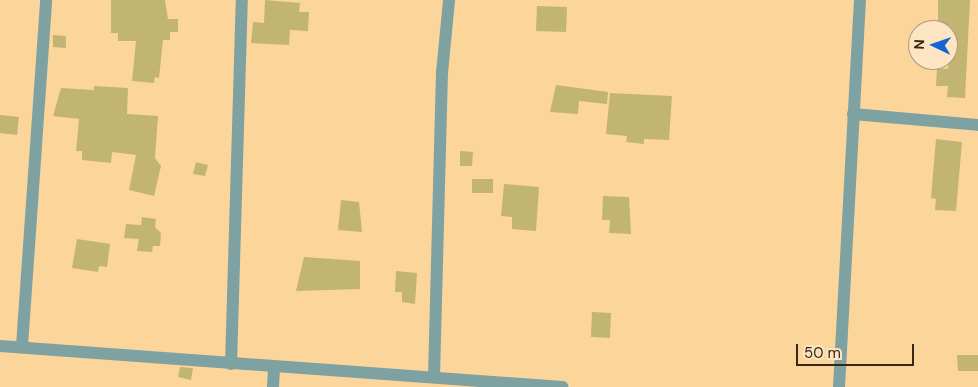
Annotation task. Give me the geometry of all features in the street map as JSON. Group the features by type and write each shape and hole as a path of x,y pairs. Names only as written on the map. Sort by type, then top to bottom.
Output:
{"street":[{"path":"22,346 46,0"},
{"path":"231,364 242,0"},
{"path":"434,377 442,73 449,0"},
{"path":"839,387 860,0"},
{"path":"854,114 978,125"},
{"path":"0,346 22,346 274,368 434,377 498,385 563,387"},
{"path":"273,387 274,368"}],"building":[{"path":"111,0 165,0 168,19 178,19 178,32 170,32 170,40 163,40 159,78 155,77 154,83 132,81 136,41 118,41 118,33 111,33"},
{"path":"265,0 300,3 299,12 309,12 308,31 290,30 289,45 251,43 253,22 264,23"},
{"path":"938,0 970,0 965,98 947,97 948,86 936,86 937,70 958,70 958,20 938,20"},
{"path":"537,6 567,7 566,32 536,31"},
{"path":"53,35 66,36 66,48 53,47"},
{"path":"556,85 608,92 607,104 579,101 578,114 550,112"},
{"path":"94,86 128,88 127,114 158,116 155,158 161,166 154,196 129,190 136,155 112,152 111,163 82,160 82,151 76,151 79,119 53,116 61,88 94,90"},
{"path":"610,93 672,96 669,140 644,139 644,144 626,142 627,136 606,134"},
{"path":"0,115 19,117 17,135 0,133"},
{"path":"936,139 962,142 956,211 935,210 936,199 931,198"},
{"path":"460,151 473,152 472,166 460,166"},
{"path":"196,162 208,165 205,176 193,174"},
{"path":"472,179 493,179 493,193 472,193"},
{"path":"504,184 539,187 536,231 512,229 512,217 501,216"},
{"path":"603,196 629,197 631,234 609,233 610,220 602,220"},
{"path":"341,200 359,202 362,232 338,230"},
{"path":"142,217 156,219 155,227 161,233 160,246 153,246 152,252 137,251 139,239 124,238 126,224 141,225"},
{"path":"77,239 110,244 107,267 99,266 98,272 72,268"},
{"path":"304,257 360,261 360,289 296,291"},
{"path":"396,271 417,273 415,304 402,302 402,292 395,292"},
{"path":"592,312 611,313 610,338 591,337"},
{"path":"957,355 978,355 978,371 958,371"},
{"path":"180,367 193,368 191,380 178,377"}]}
